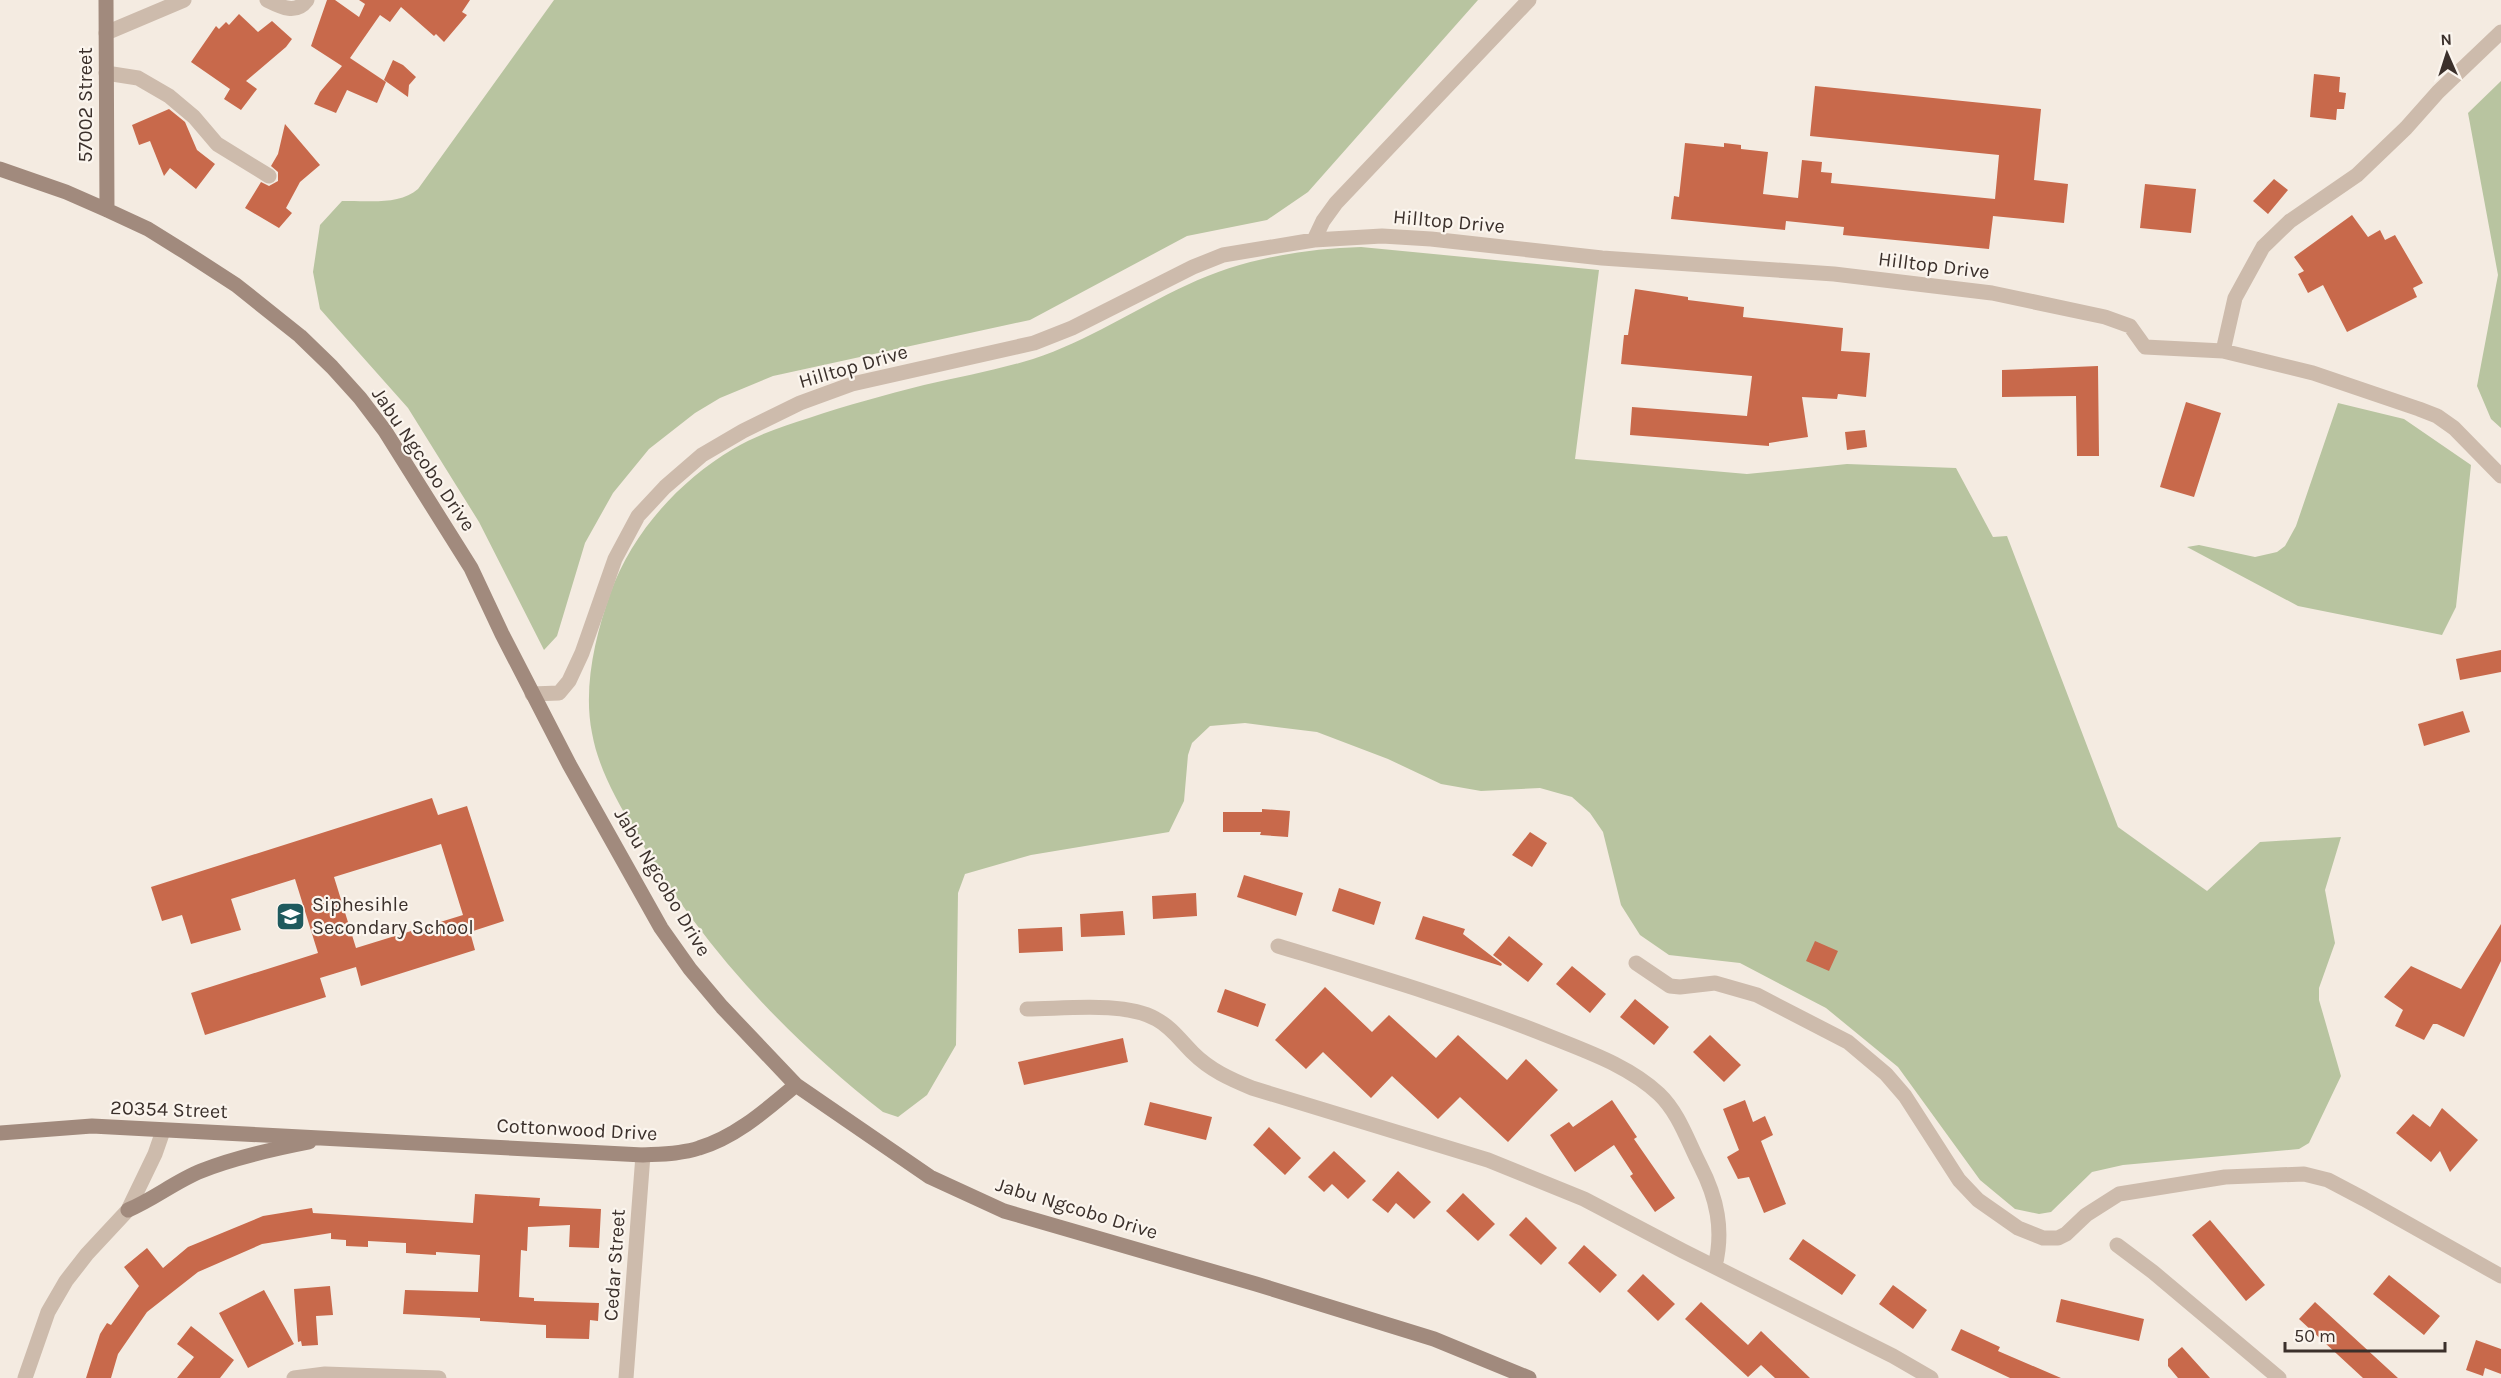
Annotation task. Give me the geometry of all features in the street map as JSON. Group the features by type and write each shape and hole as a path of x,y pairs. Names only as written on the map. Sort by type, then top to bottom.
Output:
{"main road":[{"name":"57002 Street","path":"106,0 107,210"},
{"name":"Jabu Ngcobo Drive","path":"0,169 66,192 148,229 236,285 300,336 332,367 385,431 465,558 532,694 607,836 661,928 690,969 722,1007 796,1085 930,1177 1004,1211 1256,1284 1434,1339 1529,1378"},
{"name":"Cottonwood Drive","path":"336,1137 643,1155 673,1153 699,1148 733,1133 796,1085"},
{"name":"20354 Street","path":"0,1133 92,1126 336,1137"},
{"path":"128,1210 201,1171 280,1148 336,1137"}],"street":[{"path":"106,33 184,0"},
{"path":"267,0 292,9 303,6 307,0"},
{"path":"1314,240 1323,221 1336,203 1529,0"},
{"path":"2223,351 2235,298 2263,247 2290,222 2357,175 2406,128 2438,92 2501,32"},
{"path":"106,73 138,78 170,96 194,117 217,144 269,176"},
{"name":"Hilltop Drive","path":"532,694 559,693 569,681 582,653 615,559 638,516 665,487 702,455 743,430 800,403 852,384 1034,343 1072,328 1193,267 1223,255 1314,240 1382,236 1431,239 1602,258 1834,274 1992,292 2105,317 2130,326 2145,347 2223,351 2313,373 2437,416 2454,428 2501,476"},
{"path":"1278,946 1454,999 1601,1057 1640,1079 1660,1095 1674,1113 1715,1200 1720,1239 1715,1266"},
{"path":"1636,963 1670,986 1715,983 1750,993 1848,1042 1887,1074 1905,1096 1959,1180 1978,1200 2018,1228 2043,1238 2058,1238 2066,1234 2086,1215 2119,1194 2225,1178 2304,1174 2328,1180 2501,1276"},
{"path":"1027,1009 1106,1009 1138,1012 1156,1019 1174,1032 1193,1054 1218,1074 1252,1088 1488,1160 1584,1199 1893,1356 1931,1378"},
{"path":"25,1378 48,1312 66,1281 87,1254 128,1210 155,1154 163,1131"},
{"name":"Cedar Street","path":"627,1378 643,1155"},
{"path":"2117,1245 2153,1272 2278,1378"},
{"path":"294,1378 326,1374 439,1378"}],"green space":[{"path":"554,0 1478,0 1308,192 1267,220 1187,236 1030,320 773,376 720,398 695,413 649,449 613,493 585,543 557,636 544,650 479,522 408,408 320,309 313,272 320,225 342,201 392,200 418,189"},
{"path":"2501,81 2501,428 2491,419 2477,386 2498,275 2468,113"},
{"path":"1361,247 1599,270 1575,459 1747,474 1847,464 1956,468 1993,537 2007,536 2118,827 2207,891 2260,842 2341,837 2325,890 2335,943 2319,988 2319,1000 2341,1076 2309,1143 2299,1149 2123,1165 2092,1172 2051,1212 2039,1214 2015,1209 1980,1180 1898,1067 1826,1008 1740,963 1669,955 1640,935 1621,905 1603,832 1590,813 1572,797 1540,788 1481,791 1441,784 1388,759 1317,732 1245,723 1210,726 1192,743 1188,755 1184,801 1169,832 1031,855 965,874 958,893 956,1045 927,1095 898,1117 883,1112 810,1050 744,983 685,909 627,817 608,782 595,746 589,698 595,645 619,572 644,530 676,493 713,462 751,439 770,431 880,396 992,370 1053,352 1168,294 1229,268 1294,253"},
{"path":"2338,403 2404,419 2471,465 2456,607 2442,635 2298,606 2187,547 2199,545 2255,557 2277,552 2285,546 2296,526"}],"building":[{"path":"327,0 335,0 359,17 365,4 359,0 470,0 462,12 467,15 444,42 401,7 390,22 380,15 350,58 386,82 377,103 347,90 336,113 314,104 320,92 342,66 311,46"},
{"path":"239,14 258,32 272,21 292,39 286,47 246,81 257,89 241,110 224,99 230,89 191,62 216,26 219,29 226,22 229,25"},
{"path":"393,60 403,65 416,77 409,85 408,97 384,80"},
{"path":"2314,74 2340,77 2339,92 2346,93 2344,109 2337,109 2336,120 2310,117"},
{"path":"1815,86 2041,109 2034,180 2068,184 2064,223 1993,216 1989,249 1843,235 1844,227 1786,221 1785,230 1671,219 1674,196 1679,197 1685,143 1724,147 1724,143 1741,145 1741,149 1768,152 1763,194 1798,198 1802,160 1822,162 1821,172 1832,173 1831,183 1995,199 1999,155 1810,136"},
{"path":"169,109 185,122 197,150 215,164 196,189 170,168 164,176 150,141 139,145 132,125"},
{"path":"285,124 320,165 300,182 286,208 292,213 279,228 245,208 261,182 269,186 278,181 278,172 271,166 278,154"},
{"path":"2274,179 2288,190 2268,214 2253,201"},
{"path":"2145,184 2196,189 2191,233 2140,228"},
{"path":"2352,215 2368,237 2380,230 2385,240 2395,235 2423,283 2413,288 2417,297 2347,332 2323,285 2308,293 2298,274 2304,271 2294,257"},
{"path":"1635,289 1688,297 1688,300 1744,307 1743,317 1843,328 1841,351 1870,353 1866,397 1838,394 1837,399 1802,397 1808,437 1769,443 1769,446 1630,435 1632,407 1747,416 1752,376 1621,364 1624,335 1628,335"},
{"path":"2098,366 2099,456 2077,456 2076,396 2002,397 2002,370"},
{"path":"2186,402 2221,413 2194,497 2160,487"},
{"path":"1865,430 1867,447 1847,450 1845,432"},
{"path":"2501,650 2501,672 2460,680 2456,659"},
{"path":"2463,711 2470,732 2424,746 2418,724"},
{"path":"432,798 438,815 467,806 504,921 470,932 475,950 361,986 356,967 320,978 326,997 205,1035 191,993 318,953 295,879 231,899 241,930 191,944 182,915 162,921 151,887","holes":["441,844 463,915 356,948 334,877"]},
{"path":"1262,809 1290,811 1288,837 1260,835 1261,832 1223,832 1223,812 1262,812"},
{"path":"1530,832 1547,843 1532,867 1512,855"},
{"path":"1244,875 1303,893 1296,916 1237,897"},
{"path":"1339,888 1381,902 1374,925 1332,911"},
{"path":"1196,893 1197,916 1153,919 1152,896"},
{"path":"1123,911 1125,935 1081,937 1080,914"},
{"path":"1423,916 1465,929 1463,934 1502,964 1501,966 1415,939"},
{"path":"2501,924 2501,961 2464,1037 2433,1024 2424,1040 2395,1026 2403,1010 2384,997 2411,966 2461,989"},
{"path":"1062,927 1063,951 1019,953 1018,929"},
{"path":"1509,936 1543,964 1528,982 1493,955"},
{"path":"1815,941 1838,951 1829,971 1806,961"},
{"path":"1572,966 1606,994 1590,1013 1556,984"},
{"path":"1325,987 1372,1032 1389,1015 1436,1058 1458,1035 1507,1080 1526,1059 1558,1090 1508,1142 1460,1097 1438,1119 1392,1076 1371,1098 1323,1052 1306,1069 1275,1040"},
{"path":"1225,989 1266,1004 1258,1027 1217,1012"},
{"path":"1635,999 1669,1027 1654,1045 1620,1017"},
{"path":"1710,1035 1741,1065 1724,1082 1693,1052"},
{"path":"1123,1038 1128,1062 1024,1085 1018,1062"},
{"path":"1612,1100 1637,1137 1634,1139 1675,1198 1655,1212 1630,1176 1633,1174 1614,1145 1575,1172 1550,1135 1569,1122 1573,1127"},
{"path":"1745,1100 1753,1122 1765,1116 1773,1135 1761,1141 1786,1204 1764,1213 1749,1177 1738,1179 1727,1157 1739,1150 1723,1109"},
{"path":"1150,1102 1212,1117 1206,1140 1144,1125"},
{"path":"2442,1108 2478,1140 2450,1172 2440,1151 2431,1162 2396,1133 2413,1114 2430,1127"},
{"path":"1269,1127 1301,1158 1285,1175 1253,1145"},
{"path":"1334,1151 1366,1181 1348,1199 1332,1184 1324,1192 1308,1177"},
{"path":"1398,1171 1431,1202 1414,1219 1396,1203 1388,1213 1372,1200"},
{"path":"1463,1193 1495,1224 1478,1241 1446,1211"},
{"path":"475,1194 540,1198 539,1206 601,1209 599,1248 569,1247 570,1225 528,1227 527,1251 521,1250 519,1297 534,1298 534,1301 599,1303 598,1321 590,1320 589,1339 546,1338 546,1325 480,1321 480,1318 403,1314 405,1290 478,1292 480,1255 436,1252 436,1255 406,1253 406,1243 368,1241 368,1247 346,1246 346,1240 331,1239 331,1233 262,1244 198,1272 147,1312 118,1354 111,1378 86,1378 100,1334 107,1323 111,1325 139,1286 124,1267 147,1248 163,1268 188,1247 263,1216 312,1208 313,1213 473,1223"},
{"path":"1526,1217 1557,1248 1541,1265 1509,1235"},
{"path":"2210,1220 2265,1285 2246,1301 2192,1235"},
{"path":"1803,1239 1856,1275 1842,1295 1789,1259"},
{"path":"1584,1245 1617,1275 1600,1293 1568,1263"},
{"path":"1643,1274 1675,1304 1658,1321 1627,1291"},
{"path":"2389,1275 2440,1316 2424,1335 2373,1294"},
{"path":"1893,1285 1927,1310 1913,1329 1879,1304"},
{"path":"330,1286 333,1315 316,1316 318,1345 302,1346 301,1341 298,1342 294,1289"},
{"path":"264,1290 294,1344 248,1368 219,1313"},
{"path":"2061,1299 2144,1319 2139,1341 2056,1322"},
{"path":"1701,1302 1748,1345 1761,1331 1810,1378 1775,1378 1761,1365 1748,1377 1685,1319"},
{"path":"2315,1302 2398,1378 2363,1378 2299,1319"},
{"path":"191,1326 234,1360 220,1378 177,1378 194,1357 177,1344"},
{"path":"1961,1329 2000,1347 1998,1351 2061,1378 2010,1378 1951,1350"},
{"path":"2476,1340 2501,1349 2501,1374 2485,1368 2483,1376 2466,1370"},
{"path":"2182,1347 2210,1378 2178,1378 2168,1366 2168,1359"}],"place":[{"name":"Siphesihle Secondary School","path":"291,916"}]}
